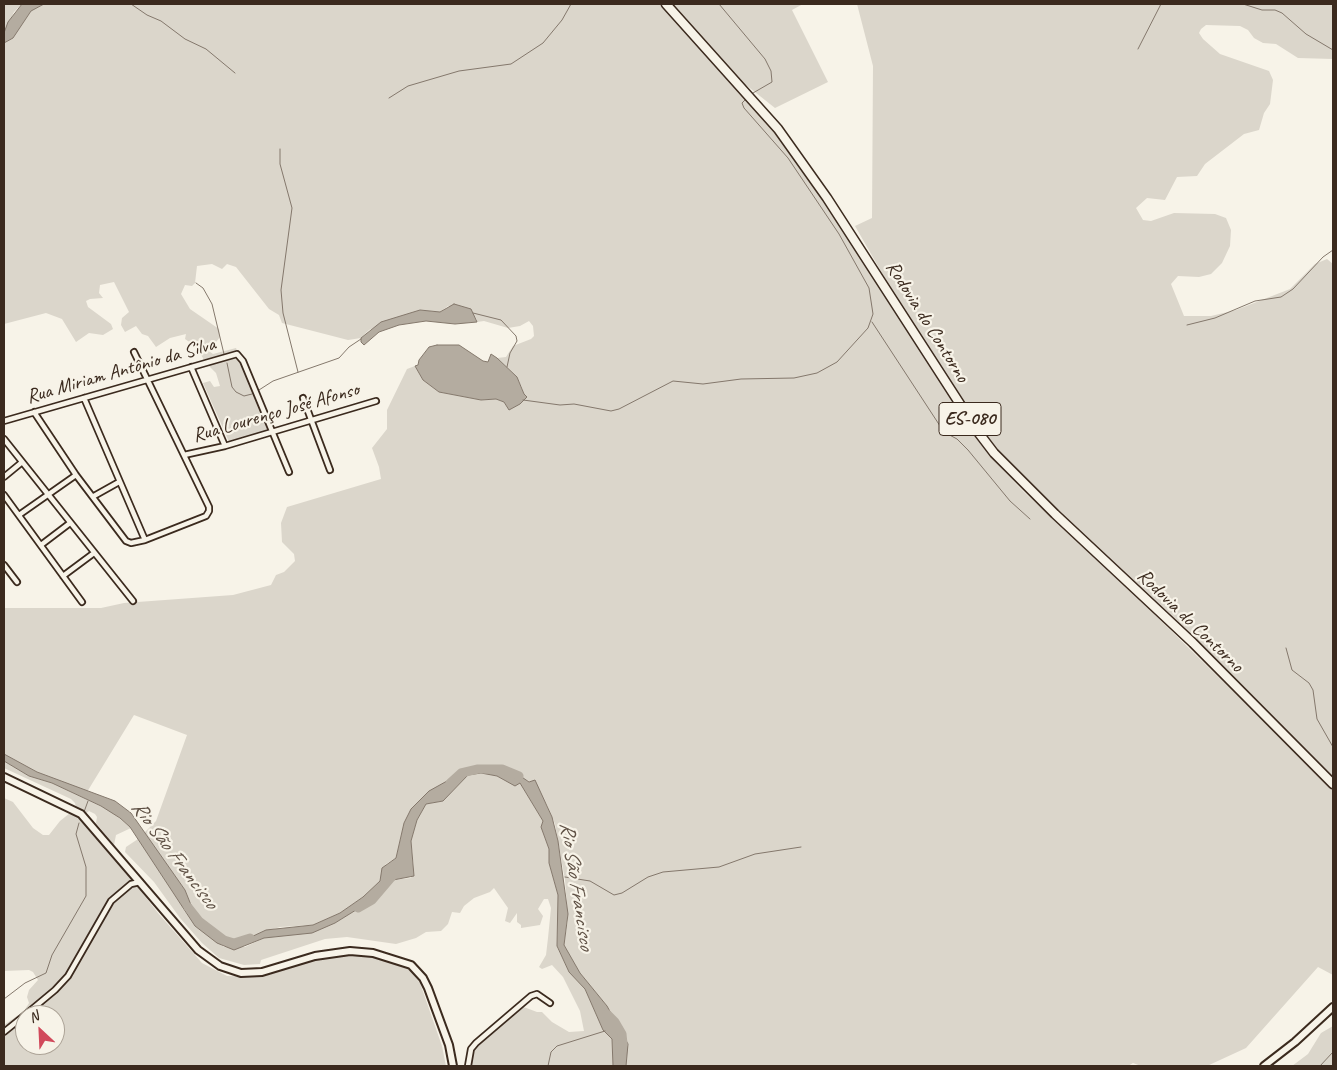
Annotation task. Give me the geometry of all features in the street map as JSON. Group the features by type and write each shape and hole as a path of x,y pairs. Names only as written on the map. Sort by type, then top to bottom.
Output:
{"main road":[{"name":"Rodovia do Contorno","path":"666,4 778,129 864,254 973,425 994,453 1055,514 1193,643 1333,784"},
{"path":"4,776 81,814 198,950 211,961 231,971 262,972 323,954 350,951 373,953 418,970 428,988 449,1045 453,1066"},
{"path":"1264,1066 1295,1042 1333,1007"}],"street":[{"path":"34,412 76,475 94,496 126,541 131,543 145,540 206,516 209,512 184,455 149,378 134,352"},
{"name":"Rua Miriam Antônio da Silva","path":"4,421 230,354 240,356 289,472"},
{"path":"190,367 225,446"},
{"path":"84,398 145,540"},
{"path":"303,398 330,470"},
{"name":"Rua Lourenço José Afonso","path":"184,455 225,446 376,401"},
{"path":"4,441 133,601"},
{"path":"4,477 21,463"},
{"path":"19,515 76,475"},
{"path":"94,496 119,482"},
{"path":"4,494 82,602"},
{"path":"41,545 70,523"},
{"path":"63,576 94,553"},
{"path":"4,565 18,582"},
{"path":"36,1005 68,976 111,902 131,884 140,882"},
{"path":"468,1066 471,1049 476,1043 531,996 537,994 550,1003"},
{"path":"4,1032 15,1023"}],"shaded area":[{"path":"4,4 22,4 14,12 4,33"},
{"path":"22,4 44,4 31,11 13,38 4,43 4,33 8,22"},
{"path":"44,4 660,4 771,124 812,180 981,444 997,464 1333,789 1333,975 1318,967 1246,1048 1207,1066 1141,1066 1133,1063 1128,1066 626,1066 627,1044 607,1006 580,973 564,945 568,919 565,880 555,824 547,805 532,782 525,780 517,772 482,767 465,771 445,782 417,803 404,823 396,858 386,864 380,881 363,897 340,913 313,925 280,927 248,937 234,945 228,945 216,937 197,920 185,890 144,833 156,821 187,735 134,715 87,792 37,772 5,755 4,608 101,608 124,603 233,595 271,585 276,575 284,572 295,561 294,554 282,542 281,523 287,507 381,479 372,448 387,429 387,410 407,369 415,366 423,380 439,392 481,400 496,399 504,402 509,409 513,408 524,395 522,388 517,377 497,358 506,357 513,346 531,339 534,336 533,326 529,321 520,326 508,328 484,321 477,322 476,318 448,306 440,312 420,310 369,330 361,338 348,340 282,323 279,315 269,309 236,267 227,264 222,269 212,264 197,266 195,283 192,286 185,285 181,294 190,309 219,329 220,337 209,351 213,354 236,348 269,432 230,444 203,383 210,381 214,387 220,386 216,373 209,366 204,365 203,358 195,346 185,339 186,334 170,338 156,347 148,336 142,334 136,326 125,332 121,325 122,318 129,312 114,282 100,285 99,293 103,298 86,301 88,307 111,324 113,329 103,335 89,333 76,342 62,319 46,313 4,324 4,43 13,38 31,11"},
{"path":"672,4 803,4 792,10 828,82 775,108 741,81"},
{"path":"857,4 1333,4 1333,59 1298,58 1276,44 1263,43 1254,38 1248,30 1240,26 1206,25 1201,29 1199,33 1203,39 1220,54 1269,71 1273,80 1270,104 1264,113 1259,130 1244,134 1205,164 1197,176 1177,177 1165,200 1147,198 1136,208 1143,220 1151,221 1174,213 1215,214 1226,218 1231,230 1230,246 1222,263 1211,274 1199,277 1178,276 1171,284 1184,316 1211,316 1236,310 1290,289 1315,264 1327,259 1333,264 1333,777 1009,465 969,411 886,280 855,226 872,218 873,66"},
{"path":"454,304 471,309 477,322 455,324 426,321 399,325 379,332 364,345 361,342 361,338 381,322 420,310 440,312"},
{"path":"459,345 483,361 488,362 491,354 517,377 527,397 520,404 509,410 504,402 496,399 481,400 439,392 423,380 415,366 418,365 419,360 429,347"},
{"path":"4,754 37,772 115,801 131,813 185,890 197,920 228,945 234,945 266,930 313,925 340,913 363,897 380,881 382,868 396,858 404,823 411,809 429,791 465,771 476,767 513,771 529,782 535,780 552,817 558,841 568,914 564,945 580,973 607,1006 628,1044 626,1066 613,1066 612,1039 603,1030 585,989 569,972 557,946 558,895 549,863 549,849 541,827 543,821 520,783 515,786 497,776 481,773 468,775 443,801 426,804 417,820 411,841 414,876 393,880 385,884 364,905 335,923 312,933 264,938 234,950 217,943 195,926 130,827 120,818 101,806 52,783 29,776 4,761"},
{"path":"4,761 29,776 52,783 111,811 131,828 116,835 114,845 96,823 97,817 95,814 89,811 85,814 76,808 75,803 71,799 4,768"},
{"path":"481,773 497,776 515,785 520,783 543,821 543,832 549,849 549,863 558,895 557,947 569,972 585,989 603,1030 612,1039 613,1066 471,1066 475,1049 521,1006 542,1012 552,1022 569,1032 584,1031 580,1011 563,977 552,965 542,969 539,967 546,955 551,908 548,899 544,899 538,909 543,916 540,925 521,928 521,925 517,922 517,913 510,923 505,921 508,908 494,888 490,892 474,898 464,906 460,913 452,912 448,924 441,931 426,932 416,938 396,944 347,937 325,939 261,960 260,964 244,965 219,958 202,943 180,918 154,882 125,852 126,847 138,839 195,926 224,947 245,947 264,938 315,930 335,923 364,905 385,884 392,880 411,878 414,869 411,841 417,820 426,804 443,801 468,775"},
{"path":"4,798 13,802 33,828 43,835 49,835 60,821 70,813 80,818 91,827 158,913 202,963 227,976 260,977 324,955 354,952 406,966 420,983 442,1046 446,1066 4,1066 4,1025 15,1017 15,1055 65,1055 65,1005 28,1005 29,990 38,980 33,972 29,970 4,971"},
{"path":"1333,1026 1333,1066 1292,1066 1308,1054 1321,1033"}],"waterway":[{"path":"131,4 147,15 161,21 185,39 206,49 235,73"},
{"path":"389,98 408,86 459,71 511,64 543,43 562,20 571,4"},
{"path":"719,4 765,59 771,71 772,82 753,93"},
{"path":"1138,49 1161,4"},
{"path":"1243,4 1262,10 1275,10 1282,13 1306,34 1333,50"},
{"path":"523,400 560,405 574,404 611,411 619,409 673,381 703,384 741,379 794,378 817,373 837,362 868,328 873,314 869,288 839,234 788,158 744,108 742,103 746,99"},
{"path":"280,149 280,164 292,208 281,290 283,313 298,372"},
{"path":"1187,325 1215,318 1255,301 1281,297 1293,289 1323,257 1333,250"},
{"path":"196,283 203,288 212,304 224,354"},
{"path":"473,313 501,320 516,336 517,341 510,353 507,367"},
{"path":"872,322 944,432 957,439 968,450 1010,501 1030,519"},
{"path":"259,390 273,381 339,358 349,347 361,339"},
{"path":"227,363 232,387 236,392 244,396 252,394"},
{"path":"1286,648 1292,670 1309,683 1313,690 1317,719 1333,747"},
{"name":"Rio São Francisco","path":"450,783 461,773 478,769 502,769 519,776"},
{"path":"84,812 88,801"},
{"path":"4,999 25,983 46,973 52,955 86,896 86,867 76,834 79,823"},
{"path":"565,877 590,881 614,895 622,893 648,877 663,872 719,867 755,854 801,847"},
{"name":"Rio São Francisco","path":"358,908 372,900 395,873"},
{"name":"Rio São Francisco","path":"188,907 199,921 224,940 234,943 250,938"},
{"name":"Rio São Francisco","path":"607,1014 615,1022 622,1034 623,1044 619,1066"},
{"path":"548,1066 551,1052 557,1046 605,1031"},
{"path":"1320,1066 1333,1052"}]}
